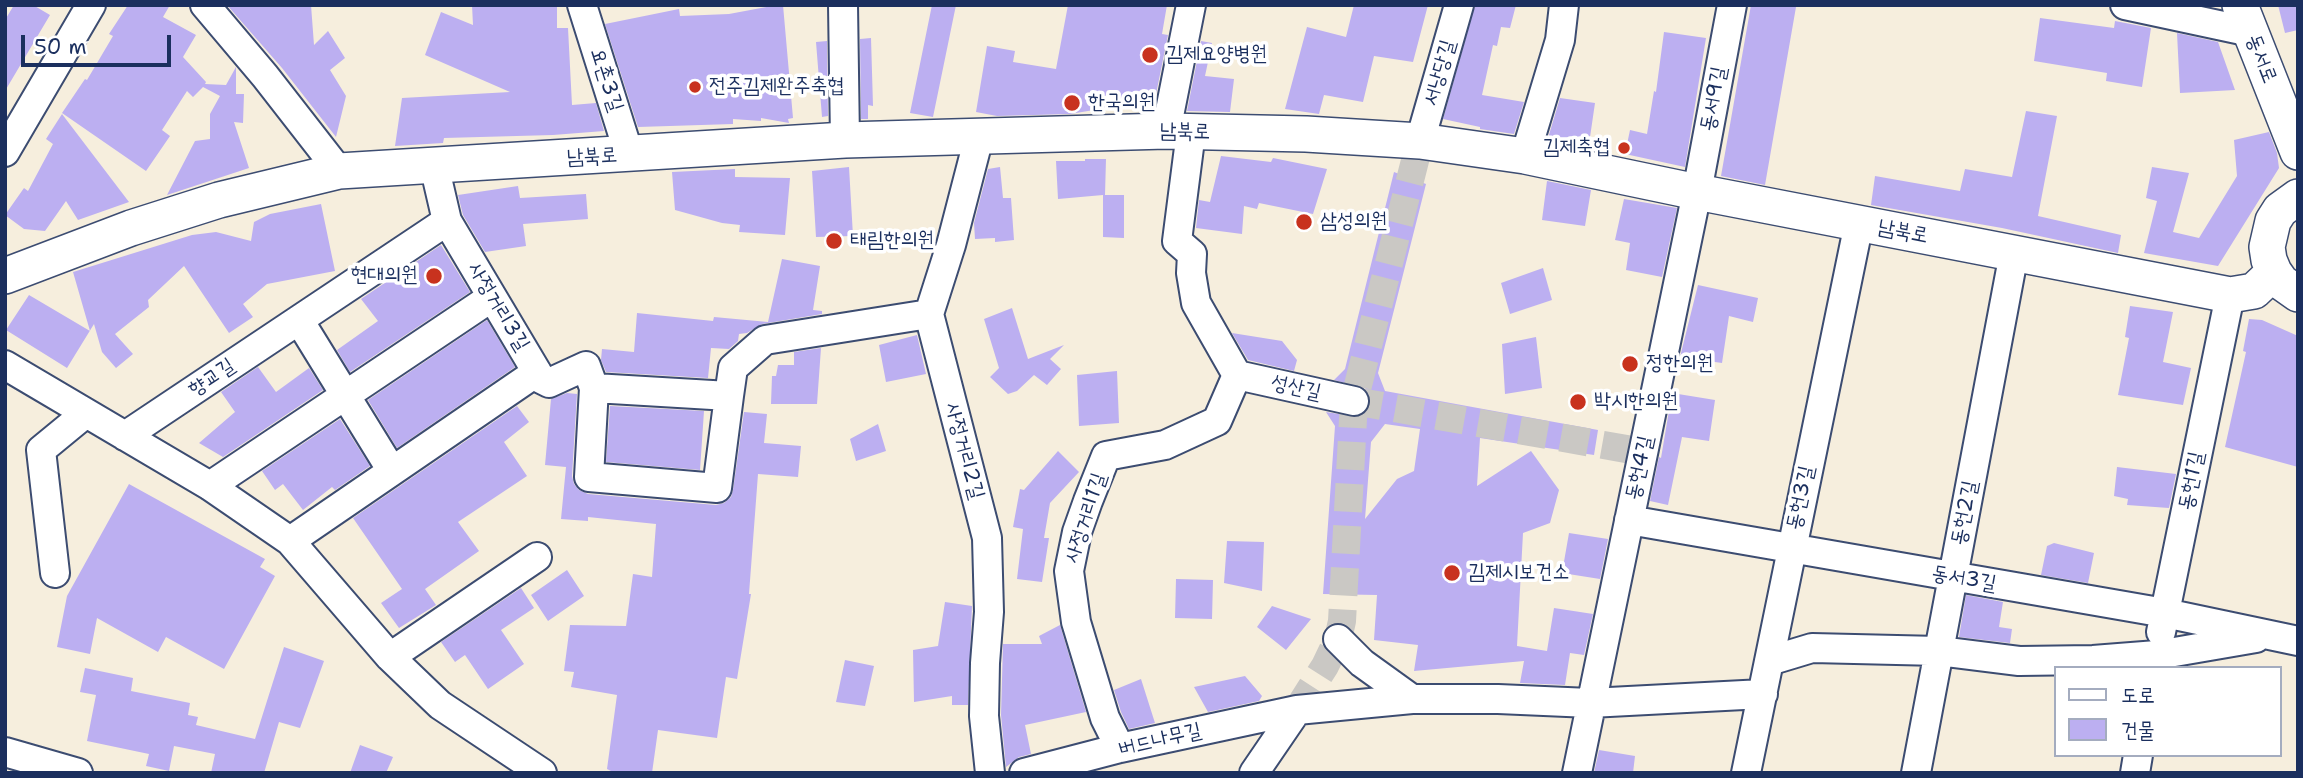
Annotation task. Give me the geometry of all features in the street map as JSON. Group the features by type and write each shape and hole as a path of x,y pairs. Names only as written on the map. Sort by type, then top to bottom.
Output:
{"main road":[{"name":"동서로","path":"2246,19 2298,152"},
{"name":"남북로","path":"5,276 131,228 219,200 340,172 845,140 1179,131 1306,134 1420,141 1525,156 2230,295"},
{"path":"2230,295 2286,283 2267,247 2269,234 2280,210 2298,197"}],"street":[{"path":"5,152 91,5"},
{"path":"205,5 340,172"},
{"name":"요촌3길","path":"582,5 629,155"},
{"path":"843,5 845,140"},
{"path":"1191,5 1179,131 1177,241 1192,254 1191,273 1196,303 1237,375"},
{"name":"서낭당길","path":"1420,141 1459,5"},
{"path":"1525,156 1560,40 1564,5"},
{"name":"동서9길","path":"1697,192 1732,5"},
{"path":"2126,5 2246,19"},
{"path":"729,396 593,388 589,477 717,488 733,368 765,340 929,314 951,245 979,137"},
{"name":"사정거리3길","path":"434,165 447,221 541,379 549,383 586,366 593,388"},
{"name":"동헌4길","path":"1577,773 1697,192"},
{"name":"향교길","path":"125,436 447,221"},
{"name":"동헌3길","path":"1746,773 1859,223"},
{"name":"동헌2길","path":"1916,773 2014,253"},
{"name":"동헌1길","path":"2155,661 2230,295"},
{"path":"210,486 492,298"},
{"name":"사정거리2길","path":"929,314 987,538 989,612 984,716 990,773"},
{"path":"299,320 392,471"},
{"path":"5,365 210,486 290,541 390,657 440,705 542,773"},
{"path":"290,541 537,372"},
{"name":"성산길","path":"1237,375 1354,401"},
{"name":"사정거리1길","path":"1120,748 1105,718 1076,622 1069,571 1081,522 1107,456 1165,444 1217,421 1237,375"},
{"path":"55,573 41,450 86,413"},
{"name":"동서3길","path":"1629,520 2165,612 2285,638"},
{"path":"390,657 537,557"},
{"path":"1769,660 1812,648 1939,651 2019,661 2155,661 2285,638"},
{"path":"1338,639 1362,663 1412,699"},
{"path":"1254,773 1297,710 1412,699 1590,703 1763,694"},
{"name":"버드나무길","path":"1024,773 1120,748 1297,710"},
{"path":"6,755 78,773"}],"building":[{"path":"14,5 33,5 50,15 5,91 5,20"},
{"path":"128,5 170,5 163,17 196,35 183,57 205,84 226,85 236,67 236,94 244,94 243,123 234,122 249,168 167,195 195,141 210,139 210,114 220,96 203,87 193,97 187,91 162,130 170,136 146,171 62,113 85,79 87,80 113,36 109,34"},
{"path":"227,5 311,5 314,45 328,31 345,58 330,70 346,96 336,137 282,68"},
{"path":"472,5 557,5 557,28 568,28 572,105 596,103 604,131 444,138 443,143 395,146 402,98 510,92 425,55 441,12 473,25"},
{"path":"783,5 793,118 788,119 789,123 761,118 761,121 733,119 733,124 638,127 605,24 679,9 680,16 729,14"},
{"path":"932,5 956,5 933,117 910,113"},
{"path":"1068,5 1167,5 1162,34 1168,35 1155,99 1070,114 997,116 976,112 987,46 1015,51 1013,62 1056,69"},
{"path":"1354,5 1428,5 1413,62 1374,56 1363,102 1324,95 1319,114 1285,109 1307,27 1346,37"},
{"path":"1475,5 1516,5 1510,28 1501,27 1497,46 1493,45 1482,95 1524,102 1514,134 1480,129 1443,119"},
{"path":"1751,5 1796,7 1765,185 1721,176"},
{"path":"2278,5 2298,5 2298,30 2285,33"},
{"path":"2040,18 2114,28 2115,21 2151,28 2142,87 2106,81 2107,73 2034,61"},
{"path":"1664,32 1706,38 1685,167 1625,154 1630,130 1647,134"},
{"path":"2177,33 2218,42 2235,90 2180,93"},
{"path":"871,38 873,106 868,105 868,119 861,119 860,39"},
{"path":"827,41 828,116 822,117 816,42"},
{"path":"1201,41 1212,43 1205,76 1234,79 1230,112 1187,111"},
{"path":"1560,98 1595,103 1589,144 1548,138"},
{"path":"2026,111 2057,116 2038,216 2121,235 2118,253 2002,228 1871,205 1875,176 1960,191 1965,169 2012,177"},
{"path":"62,114 129,202 78,220 66,201 45,231 24,229 5,215 24,188 28,191 53,144 46,139"},
{"path":"2269,132 2279,168 2218,266 2144,253 2157,201 2146,198 2152,167 2189,173 2173,232 2199,238 2237,176 2234,140"},
{"path":"1221,156 1271,162 1273,158 1327,169 1313,214 1259,203 1257,209 1244,206 1242,234 1196,228 1199,200 1210,202"},
{"path":"1106,159 1105,195 1124,195 1124,238 1103,237 1103,195 1058,199 1056,161"},
{"path":"849,167 853,236 816,237 812,171"},
{"path":"1000,167 1003,198 1011,198 1014,240 995,242 995,238 975,239 974,223 988,169"},
{"path":"735,169 735,177 790,178 785,235 739,232 740,225 675,210 672,172"},
{"path":"1394,172 1426,184 1378,373 1385,391 1598,430 1594,455 1480,438 1477,486 1531,451 1559,490 1550,523 1523,533 1517,646 1547,651 1554,608 1593,614 1584,655 1570,653 1565,685 1520,683 1524,661 1414,671 1418,645 1374,640 1377,595 1323,594 1335,426 1326,412 1358,417 1366,413 1370,405 1370,395 1365,388 1334,380 1345,369","holes":["1385,424 1420,429 1414,471 1397,479 1365,519 1371,442"]},
{"path":"1547,181 1591,190 1585,226 1542,220"},
{"path":"518,186 520,198 586,194 588,219 523,224 526,246 485,252 463,215 458,195"},
{"path":"1624,199 1677,208 1662,277 1626,270 1630,243 1615,240"},
{"path":"321,204 335,271 267,284 243,304 253,317 229,333 184,266 148,300 149,307 115,334 133,354 116,368 102,352 94,324 90,331 73,272 192,235 216,232 251,241 254,222 270,214"},
{"path":"441,245 470,292 350,372 337,350 378,321 361,299"},
{"path":"782,259 820,266 813,310 822,311 822,314 762,324 747,333 739,334 738,341 729,349 711,348 708,378 606,372 601,360 602,349 634,352 637,313 713,321 714,317 768,322"},
{"path":"1543,268 1552,300 1510,314 1501,283"},
{"path":"1698,285 1758,298 1753,322 1729,316 1722,363 1680,357"},
{"path":"29,295 90,331 67,368 6,330"},
{"path":"2130,306 2173,312 2163,362 2191,368 2183,405 2118,395 2129,338 2125,337"},
{"path":"1012,308 1028,359 1064,345 1050,359 1061,369 1047,385 1034,375 1017,391 1008,394 990,377 999,368 984,319"},
{"path":"2249,319 2262,320 2298,336 2298,467 2225,447 2246,352 2243,351"},
{"path":"487,320 515,367 397,448 368,400"},
{"path":"1232,333 1282,341 1297,360 1294,371 1248,360"},
{"path":"917,335 926,374 886,382 879,345"},
{"path":"1536,337 1542,388 1505,394 1502,344"},
{"path":"821,348 817,404 771,404 772,376 776,376 778,365 794,365 794,352"},
{"path":"258,367 276,392 309,368 323,390 223,457 199,443 235,412 221,392"},
{"path":"1117,371 1119,423 1079,426 1077,375"},
{"path":"567,393 577,394 572,476 579,490 588,494 716,505 724,503 731,497 733,490 744,412 767,414 764,443 801,446 798,477 758,474 751,594 737,679 726,677 717,738 658,730 652,773 615,773 607,769 617,695 571,687 574,672 564,671 570,625 626,626 633,574 652,577 656,524 588,517 588,521 561,519 566,467 545,465 551,399"},
{"path":"1672,393 1715,400 1709,441 1682,437 1668,505 1650,501 1659,457 1661,458"},
{"path":"517,406 529,422 504,442 527,476 458,522 479,551 425,589 436,605 399,628 381,603 402,589 353,518"},
{"path":"610,406 704,411 700,470 606,462"},
{"path":"340,419 370,466 335,490 332,487 303,510 283,484 275,490 262,471"},
{"path":"878,424 886,451 856,461 850,439"},
{"path":"1058,451 1079,472 1050,503 1044,538 1049,538 1042,582 1017,579 1023,529 1013,527 1020,489 1024,490"},
{"path":"2117,467 2176,474 2169,508 2127,505 2128,499 2114,496"},
{"path":"129,484 265,559 260,567 275,576 224,669 166,637 158,652 97,618 90,654 57,647 67,596"},
{"path":"1569,533 1608,539 1600,579 1562,573"},
{"path":"1227,541 1264,542 1262,591 1224,583"},
{"path":"2054,543 2094,553 2088,583 2041,575 2047,546"},
{"path":"567,570 584,596 548,621 531,595"},
{"path":"1176,579 1213,580 1212,619 1175,618"},
{"path":"521,588 534,608 501,630 524,664 488,689 465,655 455,662 441,642"},
{"path":"1966,595 2003,602 1999,627 2012,629 2010,643 1959,637"},
{"path":"945,602 972,606 968,705 952,705 952,696 914,702 913,650 938,646"},
{"path":"1272,606 1311,619 1286,650 1257,627"},
{"path":"1060,625 1086,712 1025,725 1031,754 1019,757 1006,767 1001,715 1003,644 1042,644 1039,636"},
{"path":"284,647 324,661 300,728 279,722 264,773 211,773 215,754 174,746 169,771 146,766 149,754 87,741 96,695 80,692 85,668 133,678 131,691 190,703 188,715 198,717 196,725 255,739"},
{"path":"845,660 874,666 865,706 836,702"},
{"path":"1245,676 1262,696 1259,701 1208,712 1194,687"},
{"path":"1141,679 1155,723 1129,729 1114,690"},
{"path":"360,745 393,757 386,773 350,773"},
{"path":"1599,750 1635,756 1633,773 1594,773"}],"tunnel":[{"path":"1297,710 1325,666 1338,639 1342,621 1354,401 1420,141"},
{"path":"1354,401 1643,452"}],"place":[{"name":"김제요양병원","path":"1150,55"},
{"name":"전주김제완주축협","path":"695,87"},
{"name":"한국의원","path":"1072,103"},
{"name":"김제축협","path":"1624,148"},
{"name":"삼성의원","path":"1304,222"},
{"name":"태림한의원","path":"834,241"},
{"name":"현대의원","path":"434,276"},
{"name":"정한의원","path":"1630,364"},
{"name":"박시한의원","path":"1578,402"},
{"name":"김제시보건소","path":"1452,573"}]}
